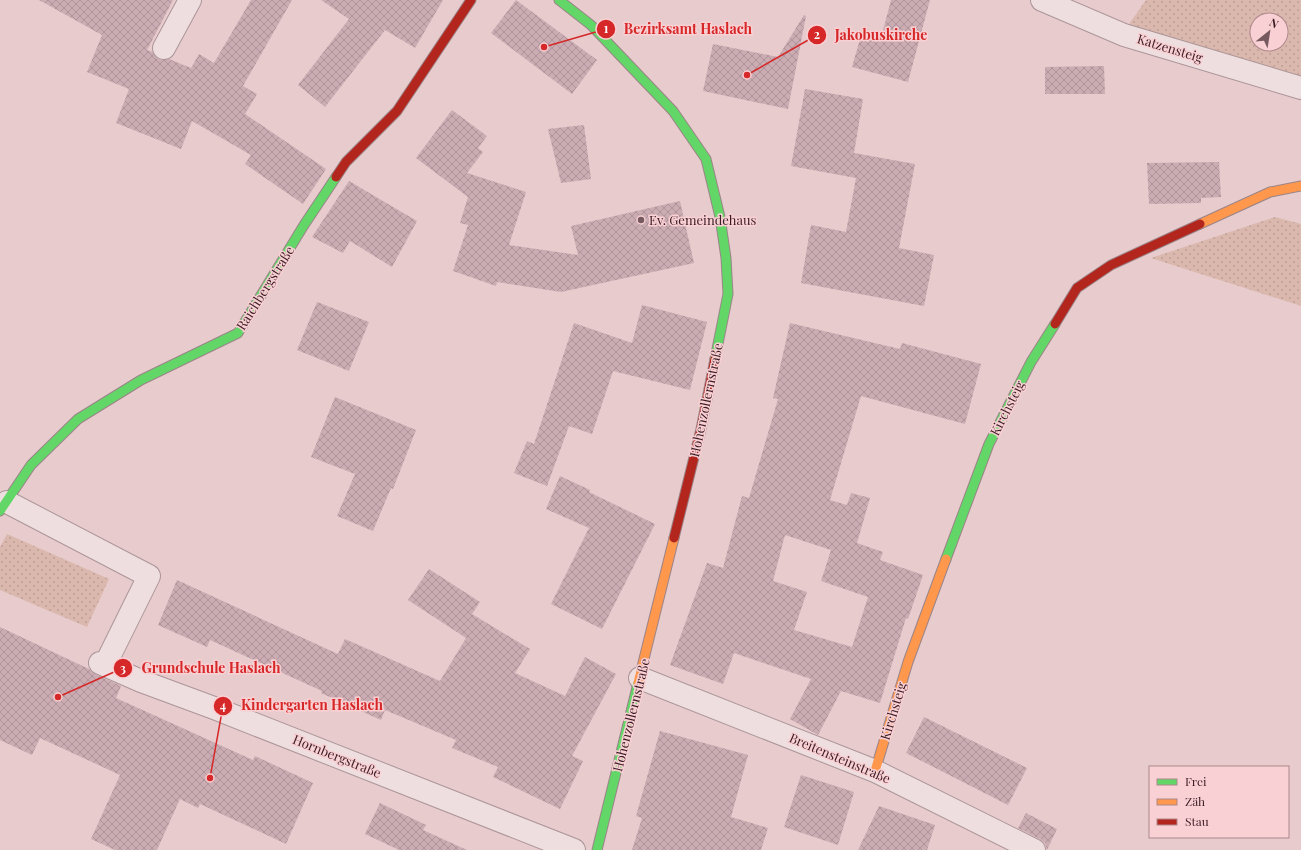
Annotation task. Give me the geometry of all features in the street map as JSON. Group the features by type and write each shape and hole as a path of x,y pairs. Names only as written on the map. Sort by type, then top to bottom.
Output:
{"street":[{"path":"164,48 190,0"},
{"name":"Raichbergstraße","path":"3,506 32,465 78,420 141,380 238,333 304,225 346,162 397,111 472,0"},
{"name":"Hohenzollernstraße","path":"559,0 591,25 673,111 706,159 720,217 726,258 728,294 701,429 597,850"},
{"name":"Katzensteig","path":"1042,0 1124,35 1301,88"},
{"name":"Kirchsteig","path":"875,771 908,662 989,444 1030,362 1077,288 1111,265 1141,250 1270,192 1301,186"},
{"name":"Hornbergstraße","path":"3,506 148,576 103,664 141,681 214,708 574,850"},
{"name":"Breitensteinstraße","path":"640,678 875,771 1034,850"}],"shaded area":[{"path":"1146,0 1301,0 1301,77 1127,27"},
{"path":"1275,217 1301,224 1301,306 1151,258"},
{"path":"7,534 109,579 87,627 0,590 0,547"}],"building":[{"path":"39,0 173,0 147,50 153,52 158,59 169,59 191,68 199,54 214,63 251,0 292,0 243,86 257,94 245,114 326,169 303,204 245,164 251,155 192,121 181,149 116,123 129,89 87,72 102,35"},
{"path":"321,0 443,0 415,48 385,30 325,107 298,85 349,19"},
{"path":"516,0 597,60 572,94 491,33"},
{"path":"891,0 930,0 908,82 852,67 862,32 881,38"},
{"path":"804,15 806,16 788,109 703,91 713,44 778,57"},
{"path":"1104,66 1105,94 1045,94 1045,67"},
{"path":"805,89 863,99 854,153 915,164 899,248 934,255 924,306 801,283 811,225 846,232 856,178 791,166"},
{"path":"452,110 487,136 478,148 483,152 467,173 526,192 509,245 578,255 571,226 680,201 694,263 561,292 497,282 496,286 453,271 468,225 460,223 468,197 416,158"},
{"path":"584,125 591,179 561,183 548,129"},
{"path":"1219,162 1221,197 1201,198 1201,203 1149,204 1147,163"},
{"path":"349,181 417,221 392,267 350,241 343,253 312,237"},
{"path":"317,302 369,322 349,371 297,350"},
{"path":"642,305 707,322 690,390 613,371 592,434 569,426 547,486 514,473 527,441 534,444 574,323 632,343"},
{"path":"790,323 900,349 902,343 981,364 965,424 861,396 830,500 847,505 851,493 870,498 857,543 883,552 880,560 923,575 908,619 906,618 880,703 841,691 818,735 790,719 811,679 734,653 723,684 670,665 707,563 723,568 742,496 749,498 778,399 773,398","holes":["785,535 831,550 821,581 868,597 852,647 794,630 807,592 773,581"]},
{"path":"335,397 416,430 393,489 391,488 373,531 337,516 355,474 311,457"},
{"path":"560,476 590,490 589,492 655,524 602,629 551,604 589,528 546,509"},
{"path":"429,569 480,602 472,614 530,649 515,673 565,696 585,657 616,674 572,756 583,761 560,809 493,777 498,767 452,748 456,740 385,710 381,720 321,693 322,691 210,640 207,647 158,625 177,580 338,654 345,639 440,681 466,638 408,600"},
{"path":"0,627 89,669 95,674 121,686 116,698 253,760 255,756 313,783 286,844 200,804 198,808 180,799 157,850 115,850 91,839 120,775 40,738 32,755 0,740"},
{"path":"924,717 1027,768 1008,805 906,753"},
{"path":"660,731 748,755 731,817 768,828 761,850 632,850 642,818 636,816"},
{"path":"801,775 854,792 838,845 784,827"},
{"path":"380,803 426,825 423,830 467,850 399,850 365,834"},
{"path":"879,806 935,825 927,850 858,850"},
{"path":"1026,813 1057,829 1047,850 1045,843 1040,839 1018,828"}],"traffic: fast":[{"path":"559,0 591,25 673,111 706,159 720,217 726,258 728,294 715,359"},
{"path":"0,511 31,465 78,419 141,380 238,333 304,225 336,177"},
{"path":"946,559 989,444 1031,362 1055,324"},
{"path":"597,850 638,683"}],"traffic: slow":[{"path":"1200,224 1270,192 1301,186"},
{"path":"638,683 674,538"},
{"path":"875,771 908,662 946,559"}],"traffic: jam":[{"path":"336,177 346,162 397,111 471,0"},
{"path":"1055,324 1077,288 1111,265 1200,224"},
{"path":"674,538 701,429 715,359"}],"place":[{"name":"Bezirksamt Haslach","path":"544,47"},
{"name":"Jakobuskirche","path":"747,75"},
{"name":"Ev. Gemeindehaus","path":"641,220"},
{"name":"Grundschule Haslach","path":"58,697"},
{"name":"Kindergarten Haslach","path":"210,778"}]}
